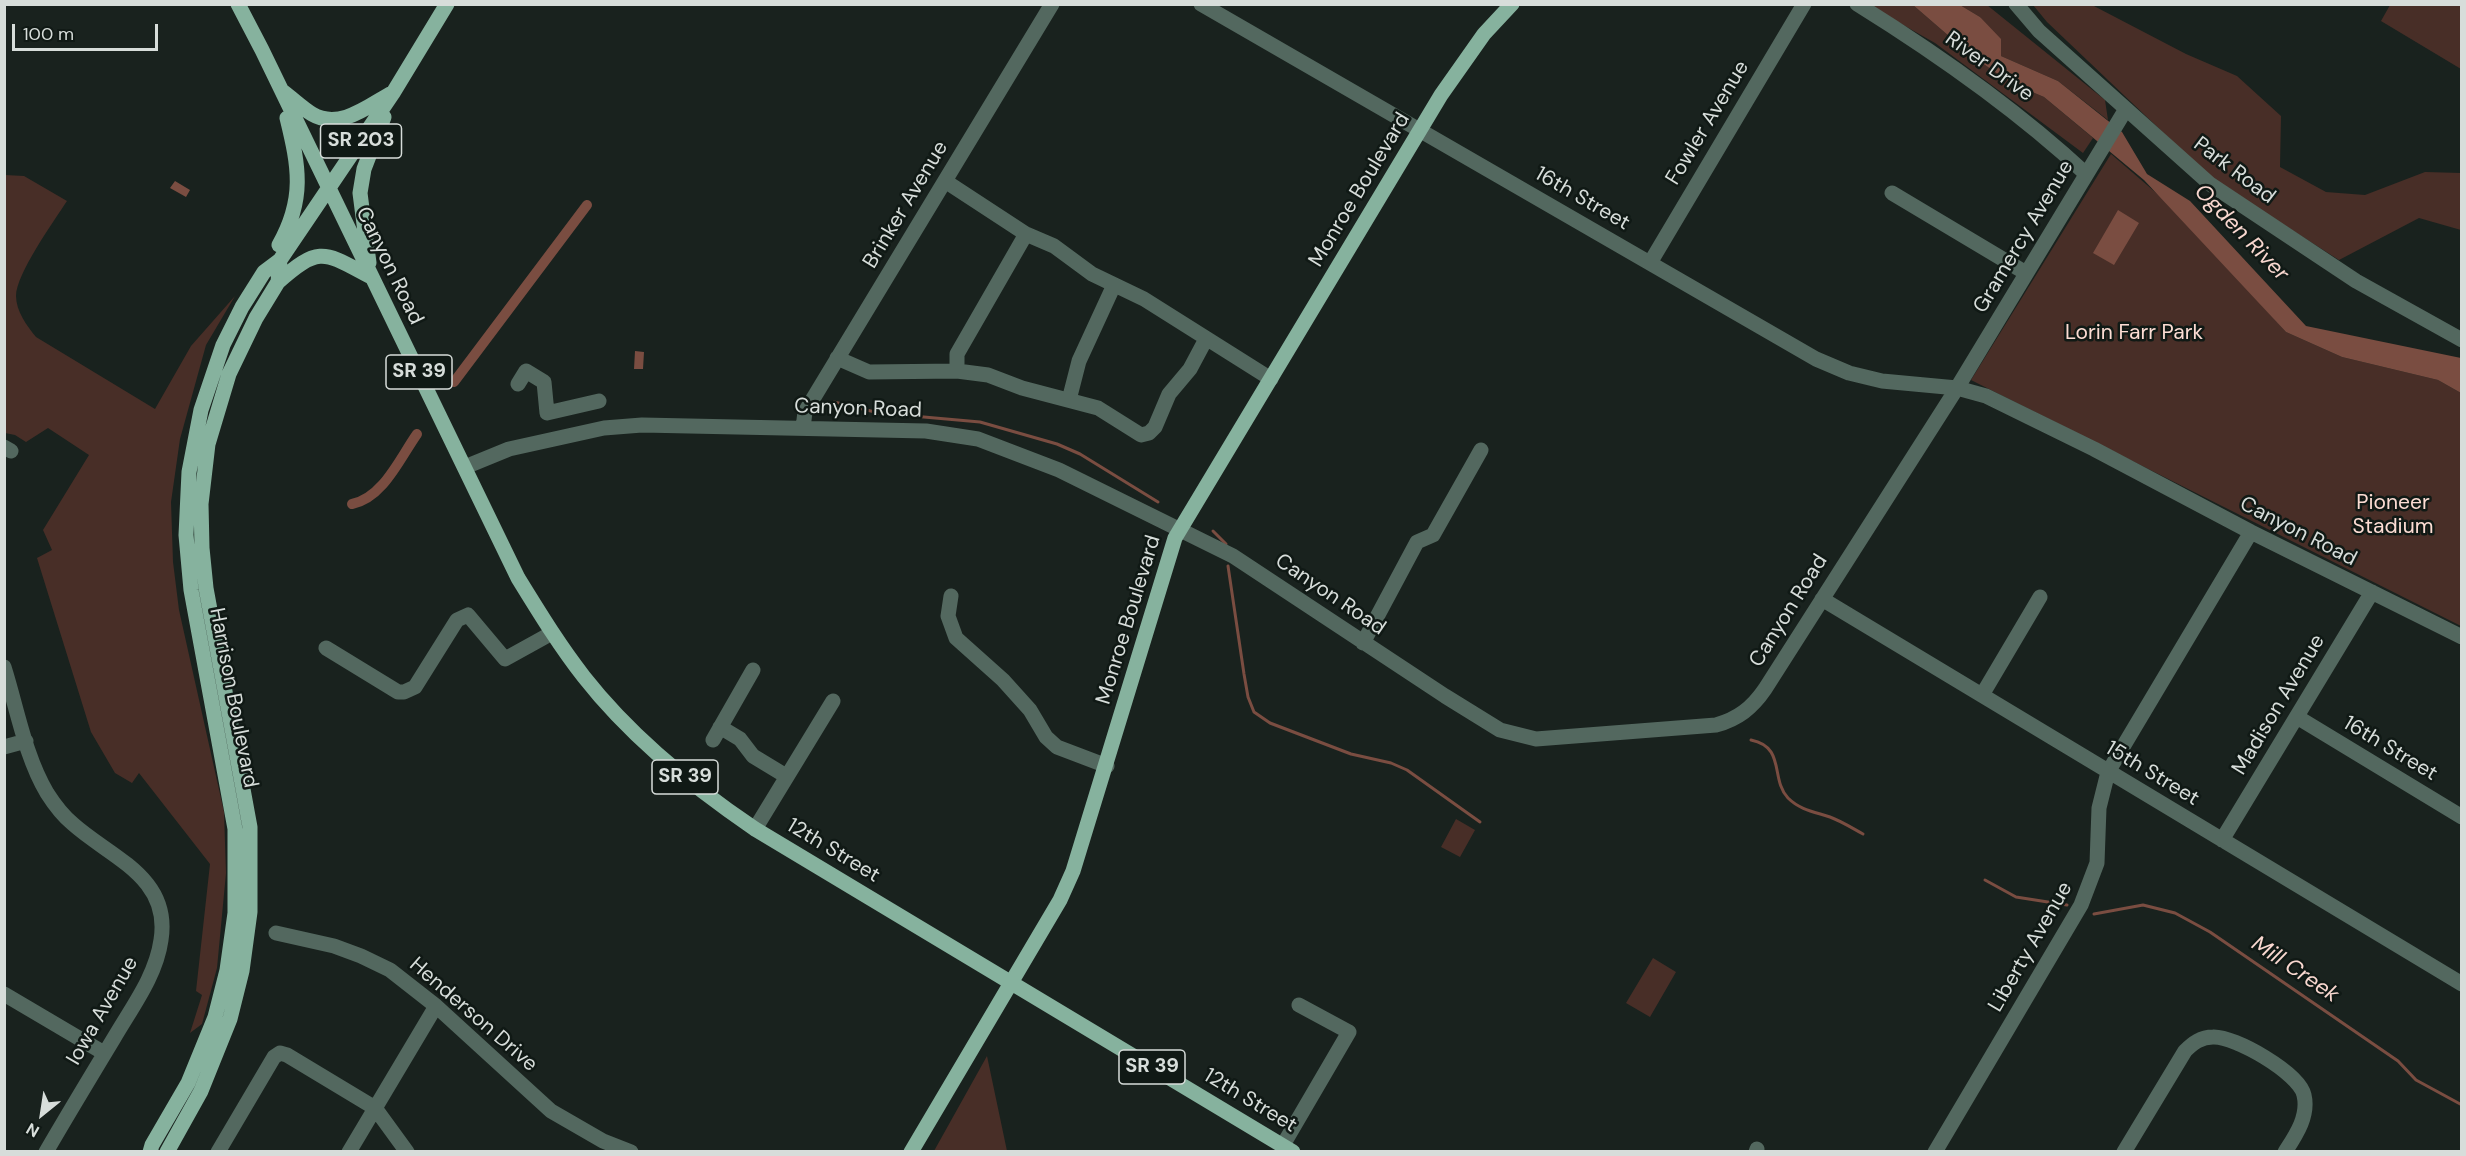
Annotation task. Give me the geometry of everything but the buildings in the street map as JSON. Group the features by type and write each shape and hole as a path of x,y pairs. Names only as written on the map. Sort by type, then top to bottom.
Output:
{"main road":[{"name":"Canyon Road","path":"238,4 465,467"},
{"name":"Harrison Boulevard","path":"150,1152 188,1083 215,1017 232,942 237,885 235,829 190,590 186,550 186,506 193,444 208,384 237,316 264,272 280,260 393,93 447,4"},
{"name":"Monroe Boulevard","path":"911,1152 1059,900 1073,871 1175,538 1420,130 1468,54 1512,4"},
{"path":"280,89 312,114 336,120 352,115 393,93"},
{"path":"264,272 288,229 297,202 296,154 280,89"},
{"path":"371,278 360,202 361,187 364,170 393,93"},
{"path":"278,282 302,261 320,256 337,260 371,278"},
{"name":"Harrison Boulevard","path":"167,1152 195,1103 218,1053 230,1019 247,941 251,884 250,827 206,588 201,504 208,444 223,392 241,348 278,282 280,260"},
{"name":"12th Street","path":"465,467 518,578 552,633 585,678 617,715 714,801 755,829 1288,1148"}],"street":[{"name":"Brinker Avenue","path":"803,428 805,412 1052,4"},
{"name":"16th Street","path":"1201,4 1816,359 1850,373 1882,381 1957,388"},
{"name":"Fowler Avenue","path":"1650,263 1804,4"},
{"name":"River Drive","path":"1857,4 1930,49 2037,129 2086,174"},
{"name":"Park Road","path":"2016,4 2039,31 2210,184 2356,280 2457,338"},
{"name":"Gramercy Avenue","path":"1957,388 2126,109"},
{"path":"945,181 1026,234 1054,246 1092,274 1144,299 1271,379"},
{"path":"1892,194 2026,273"},
{"path":"957,371 957,354 1026,234"},
{"path":"1069,400 1079,362 1114,285"},
{"path":"837,358 869,372 957,371 988,375 1022,388 1098,408 1141,435 1149,433 1155,427 1168,394 1190,369 1206,339"},
{"path":"518,384 526,371 544,382 547,413 599,401"},
{"name":"Canyon Road","path":"465,467 510,449 604,428 642,425 926,431 978,439 1059,471 1233,556 1363,643 1500,730 1524,738 1556,738 1716,725 1740,716 1756,702 1957,388 1986,396 2115,460 2250,532 2462,637"},
{"path":"1363,643 1417,542 1433,535 1481,450"},
{"name":"Liberty Avenue","path":"1935,1152 2088,890 2097,863 2099,808 2109,772 2250,532"},
{"name":"Madison Avenue","path":"2222,840 2372,592"},
{"path":"951,596 948,616 956,638 1003,680 1024,703 1046,737 1057,747 1107,766"},
{"path":"1982,695 2040,597"},
{"name":"15th Street","path":"1822,599 2462,984"},
{"path":"326,648 398,692 404,692 415,687 457,620 468,615 505,659 552,633"},
{"path":"4,667 26,741 4,747"},
{"path":"753,670 716,733 740,739 757,758 786,776"},
{"path":"755,829 833,701"},
{"name":"16th Street","path":"2297,717 2462,817"},
{"name":"Iowa Avenue","path":"26,741 41,781 55,804 74,826 125,861 145,880 158,903 162,916 161,941 153,968 46,1152"},
{"name":"Henderson Drive","path":"276,933 334,946 390,970 436,1006 551,1111 583,1130 631,1152"},
{"path":"4,994 104,1053"},
{"path":"1288,1148 1349,1032 1299,1005"},
{"path":"350,1152 436,1006"},
{"path":"2124,1152 2178,1060 2193,1043 2201,1039 2220,1037 2236,1041 2284,1072 2303,1092 2303,1119 2285,1152"},
{"path":"218,1152 274,1057 280,1053 375,1108 407,1152"}],"green space":[{"path":"1868,5 1913,5 1972,56 2011,83 2044,97 2093,138 2083,153 1935,43"},
{"path":"1960,5 1987,5 2105,100 2108,120 2058,81 2001,56 1980,17"},
{"path":"2033,5 2092,5 2186,54 2237,76 2281,116 2280,167 2326,192 2365,195 2425,172 2461,173 2461,230 2419,218 2339,260 2212,179 2047,22"},
{"path":"2390,5 2461,5 2461,69 2381,21"},
{"name":"Lorin Farr Park","path":"2111,154 2176,210 2286,332 2342,357 2438,380 2461,393 2461,626 1971,380"},
{"path":"5,175 24,176 67,201 37,248 18,286 16,302 26,323 36,337 155,409 191,346 235,296 206,345 180,439 171,502 173,562 179,610 224,812 226,873 217,968 202,1024 190,1033 202,995 196,991 210,864 139,773 132,783 115,773 91,732 37,558 52,550 43,530 89,455 48,428 26,442 15,435 5,433"},
{"path":"1456,819 1475,830 1460,857 1441,847"},
{"path":"1653,958 1676,972 1650,1017 1626,1003"},
{"path":"987,1056 1007,1151 934,1151"}],"shaded area":[{"name":"Ogden River","path":"1913,5 1960,5 1980,17 2001,39 2001,56 2058,81 2122,132 2147,174 2190,201 2306,326 2461,358 2461,393 2438,380 2342,357 2286,332 2144,180 2044,97 2011,83 1972,56"},
{"path":"175,181 190,190 186,197 170,188"},
{"path":"2118,210 2139,223 2114,265 2093,253"},
{"path":"635,351 644,352 643,369 634,369"}],"waterway":[{"path":"454,382 587,205"},
{"path":"834,402 879,413 980,422 1057,444 1080,454 1158,502"},
{"path":"352,504 363,500 382,486 417,434"},
{"path":"1213,531 1226,544"},
{"path":"1228,566 1248,697 1254,712 1270,723 1351,754 1391,763 1407,770 1480,822"},
{"name":"Mill Creek","path":"1751,740 1769,749 1788,798 1808,810 1838,820 1863,834"},
{"name":"Mill Creek","path":"1985,880 2016,897 2067,905"},
{"name":"Mill Creek","path":"2094,914 2143,905 2175,913 2210,932 2398,1061 2416,1080 2462,1105"}],"park label":[{"name":"Pioneer Stadium","path":"2393,515"}]}
